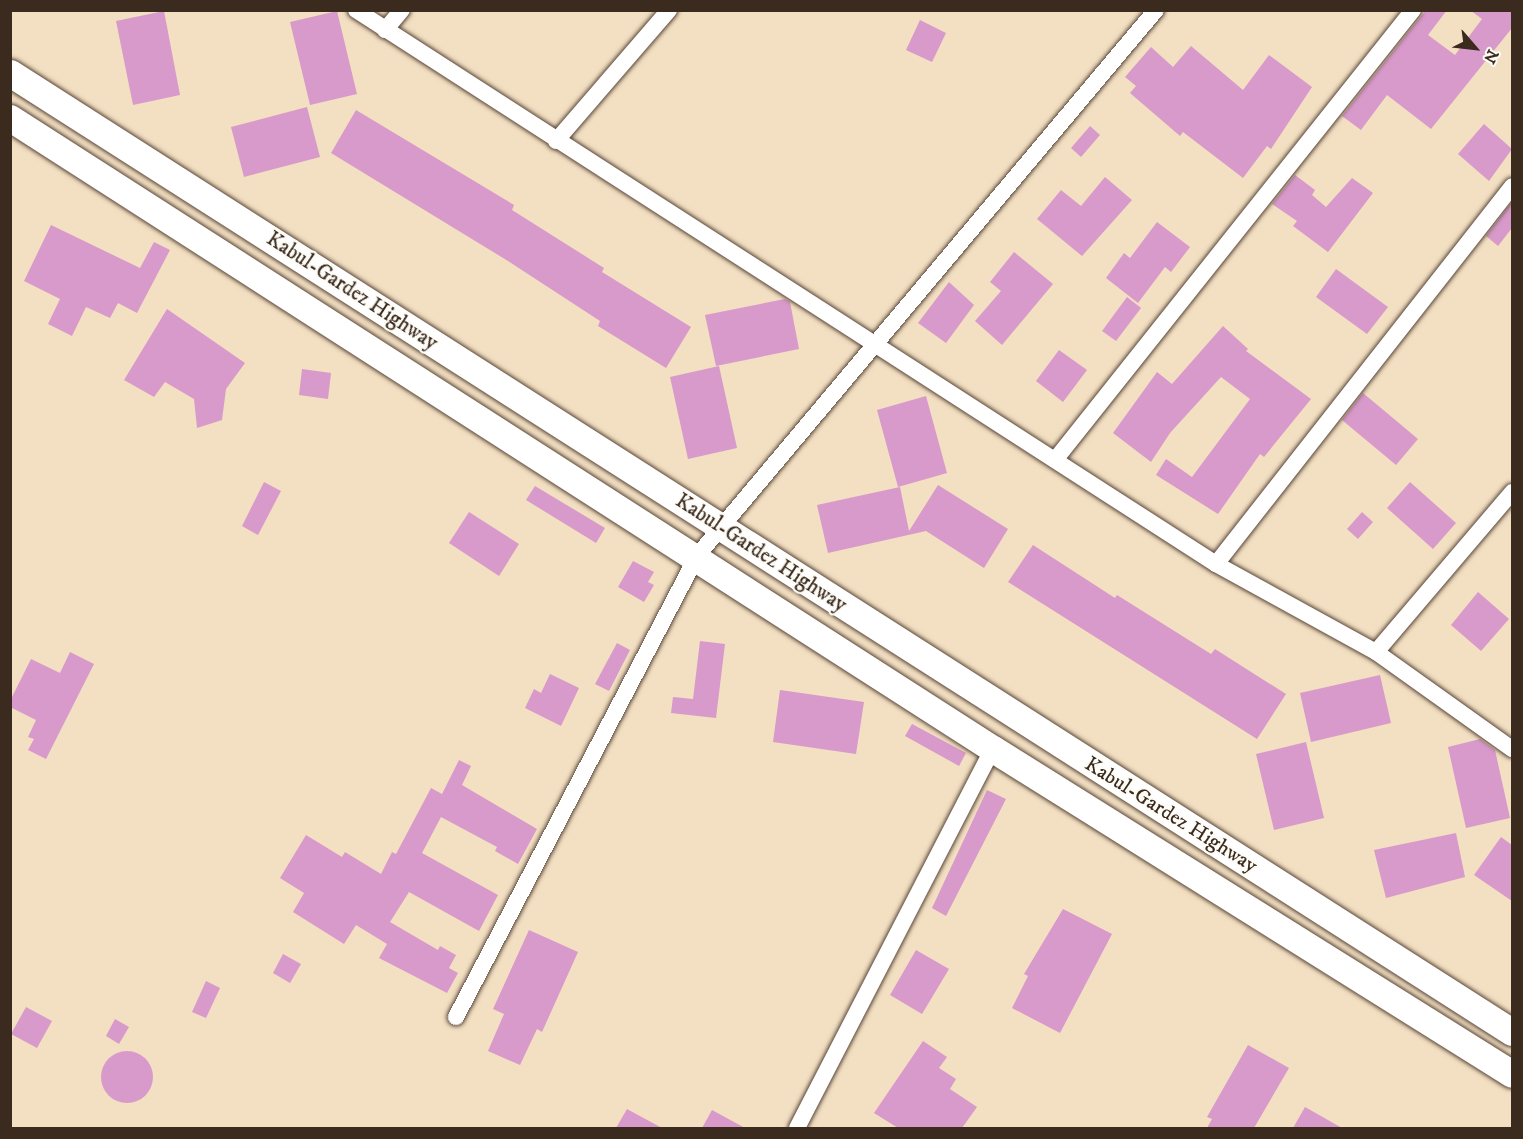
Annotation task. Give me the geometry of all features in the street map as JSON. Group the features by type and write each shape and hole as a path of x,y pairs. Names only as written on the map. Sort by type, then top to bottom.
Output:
{"highway":[{"name":"Kabul-Gardez Highway","path":"10,73 1512,1032"},
{"name":"Kabul-Gardez Highway","path":"10,118 697,556 993,750 1512,1074"}],"street":[{"path":"356,10 556,141 1216,564 1376,652 1512,749"},
{"path":"385,30 402,10"},
{"path":"556,141 669,10"},
{"path":"456,1017 697,556 1156,10"},
{"path":"1055,460 1413,10"},
{"path":"1216,564 1512,186"},
{"path":"1376,652 1512,492"},
{"path":"797,1128 993,750"}],"building":[{"path":"1426,10 1447,10 1428,35 1455,55 1482,19 1470,10 1512,10 1512,28 1431,129 1387,95 1361,130 1342,116"},
{"path":"164,11 180,95 133,105 116,21"},
{"path":"337,11 357,94 310,105 290,22"},
{"path":"920,20 946,33 932,62 906,50"},
{"path":"1191,46 1243,90 1269,55 1312,87 1271,149 1267,146 1243,178 1183,132 1180,136 1130,93 1136,86 1125,77 1151,47 1173,67"},
{"path":"307,107 320,157 244,177 231,127"},
{"path":"356,110 514,205 512,210 604,268 602,272 691,327 666,368 598,326 600,321 508,261 331,153"},
{"path":"1484,124 1512,149 1489,181 1458,154"},
{"path":"1090,126 1100,135 1081,157 1071,148"},
{"path":"1295,175 1315,190 1312,195 1326,207 1352,178 1373,193 1328,252 1293,226 1297,221 1272,204"},
{"path":"1105,177 1132,200 1082,256 1037,219 1061,190 1081,206"},
{"path":"1512,202 1512,228 1498,246 1486,236"},
{"path":"1157,222 1190,247 1171,272 1165,267 1138,303 1106,278 1124,253 1130,258"},
{"path":"51,225 140,268 154,242 170,250 137,313 118,303 110,318 86,307 72,336 48,324 60,299 24,281"},
{"path":"1014,252 1053,284 1002,345 975,321 1001,291 990,282"},
{"path":"1336,269 1388,307 1367,334 1316,297"},
{"path":"949,282 974,305 946,343 918,323"},
{"path":"1127,297 1141,308 1116,341 1102,331"},
{"path":"785,299 790,302 799,349 716,366 705,315"},
{"path":"167,309 245,363 226,389 222,420 197,428 194,399 165,382 154,397 124,380"},
{"path":"1223,326 1248,349 1246,351 1311,399 1264,457 1260,454 1218,514 1156,475 1166,459 1192,477 1250,399 1221,377 1170,433 1151,462 1113,433 1157,372 1172,384"},
{"path":"1059,350 1087,370 1063,402 1036,381"},
{"path":"719,366 737,448 688,459 670,377"},
{"path":"302,369 331,373 328,399 299,395"},
{"path":"1363,393 1418,439 1396,465 1342,420"},
{"path":"926,396 947,473 898,487 877,410"},
{"path":"264,482 281,491 258,535 242,526"},
{"path":"1410,482 1456,523 1433,549 1387,508"},
{"path":"938,485 1008,529 984,568 926,531 828,553 817,505 900,487 909,531"},
{"path":"535,486 605,528 596,543 526,500"},
{"path":"469,512 519,544 499,576 449,543"},
{"path":"1362,512 1373,522 1358,539 1347,529"},
{"path":"1033,545 1115,598 1117,595 1211,654 1215,649 1286,694 1257,739 1008,582"},
{"path":"633,561 654,572 648,582 654,585 644,602 618,587"},
{"path":"1478,592 1509,619 1481,651 1451,625"},
{"path":"700,641 725,644 716,718 671,713 673,697 693,699"},
{"path":"617,643 630,650 609,691 595,684"},
{"path":"70,652 94,664 46,759 28,750 34,739 28,737 36,720 10,707 10,701 31,659 60,673"},
{"path":"550,674 579,688 561,726 525,708 534,689 541,693"},
{"path":"1380,675 1391,723 1311,742 1300,693"},
{"path":"780,690 864,702 856,754 773,742"},
{"path":"912,724 966,753 959,766 905,736"},
{"path":"1480,739 1495,750 1510,818 1466,828 1448,747"},
{"path":"1306,742 1324,818 1274,830 1256,754"},
{"path":"459,760 471,766 462,785 537,829 518,864 495,851 497,847 441,817 422,853 498,895 479,931 409,892 390,922 438,950 440,946 456,955 449,968 458,973 447,993 379,958 387,944 356,925 344,944 293,912 304,893 280,878 306,835 342,857 345,852 381,874 392,852 396,854 431,788 442,794"},
{"path":"987,790 1006,799 946,916 932,908"},
{"path":"1456,833 1465,877 1386,898 1374,850"},
{"path":"1501,837 1512,845 1512,901 1474,875"},
{"path":"1063,909 1112,934 1060,1033 1012,1008 1028,976 1024,974"},
{"path":"529,930 578,952 542,1032 537,1029 520,1065 488,1051 504,1014 493,1009"},
{"path":"916,950 949,969 922,1014 890,995"},
{"path":"283,954 301,964 290,983 273,973"},
{"path":"206,981 220,988 206,1018 192,1012"},
{"path":"26,1007 52,1021 37,1048 11,1034"},
{"path":"115,1019 129,1027 119,1044 106,1036"},
{"path":"923,1041 947,1057 939,1068 956,1079 950,1089 977,1107 962,1128 898,1128 874,1113"},
{"path":"1248,1045 1289,1068 1254,1128 1207,1128 1212,1119 1207,1117"},
{"path":"127,1051 141,1055 149,1063 153,1077 149,1091 141,1099 127,1103 113,1099 105,1091 101,1077 105,1063 113,1055"},
{"path":"1305,1107 1342,1128 1293,1128"},
{"path":"627,1109 662,1128 616,1128"},
{"path":"712,1110 745,1128 702,1128"}]}
